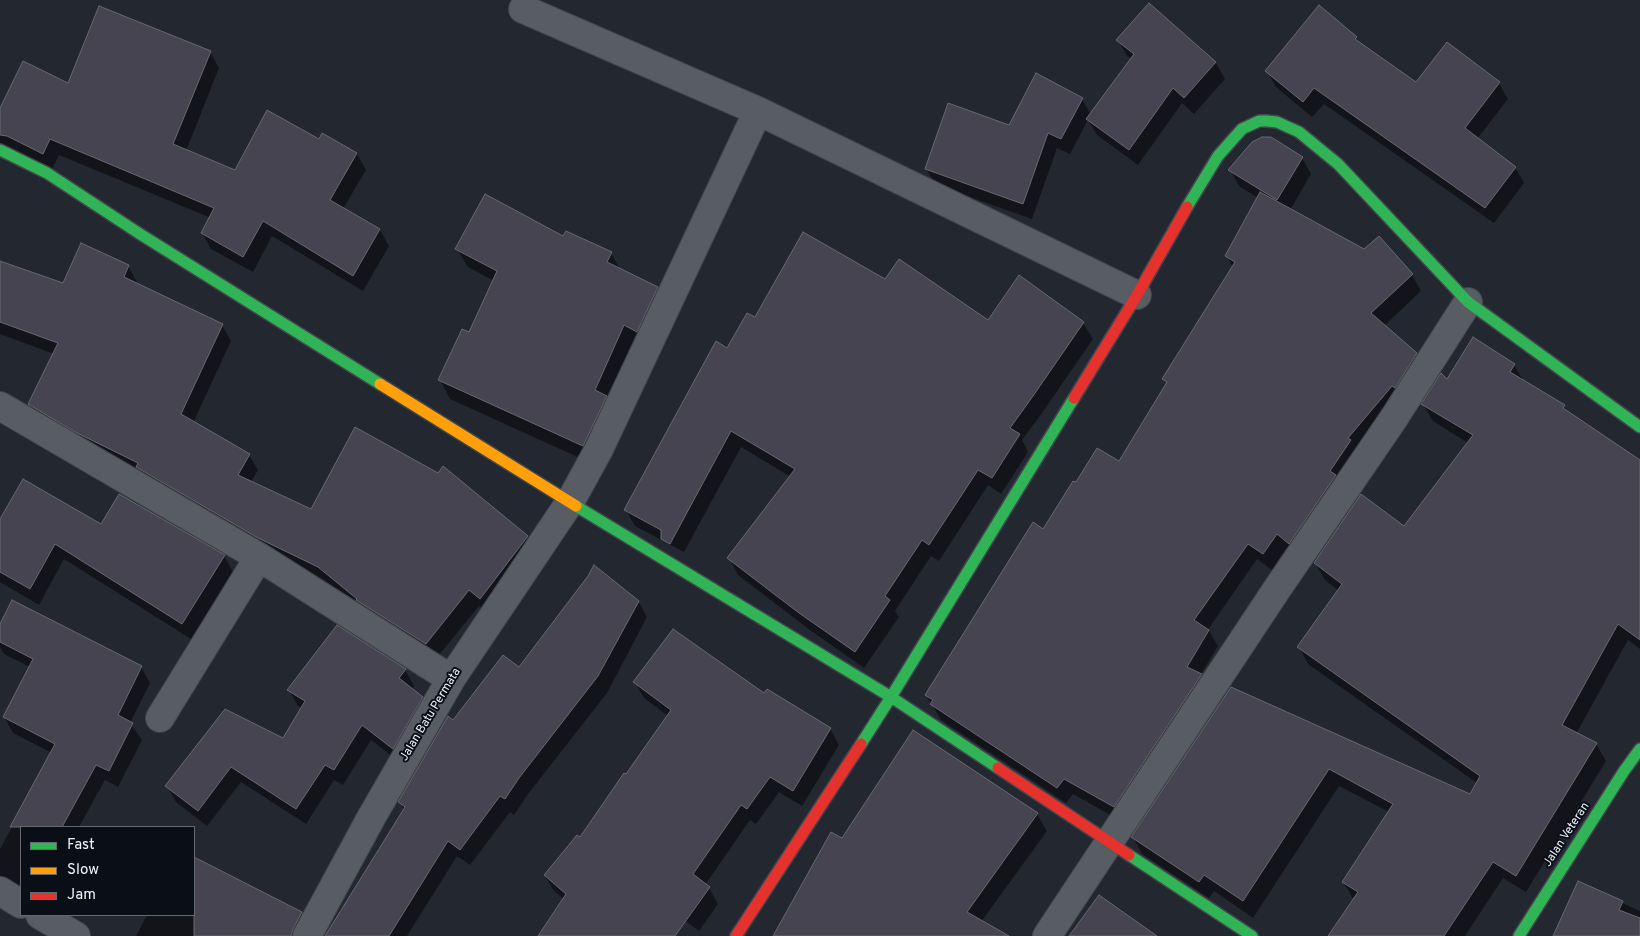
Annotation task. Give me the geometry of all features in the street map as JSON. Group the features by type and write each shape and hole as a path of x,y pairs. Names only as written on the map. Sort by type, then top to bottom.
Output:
{"street":[{"path":"523,9 758,111 1137,295"},
{"name":"Jalan Batu Permata","path":"307,936 371,818 451,679 570,502 599,449 758,111"},
{"path":"736,936 892,697 1137,295 1200,183 1218,156 1242,129 1259,121 1277,122 1299,132 1338,164 1468,302 1640,428"},
{"path":"0,150 47,173 140,234 570,502 892,697 1252,936"},
{"path":"1047,936 1277,589 1394,418 1468,302"},
{"path":"0,406 258,557 451,679"},
{"path":"160,718 258,557"},
{"name":"Jalan Veteran","path":"1518,936 1640,749"},
{"path":"0,891 20,903"},
{"path":"42,916 76,936"}],"building":[{"path":"1149,3 1216,62 1184,98 1173,88 1129,150 1086,119 1134,54 1116,40"},
{"path":"1319,5 1357,37 1355,39 1416,82 1447,42 1500,82 1465,128 1516,167 1485,208 1314,88 1303,102 1265,71"},
{"path":"99,6 211,51 173,144 235,170 267,110 319,139 322,133 357,153 330,200 380,229 353,276 263,221 243,257 201,233 214,208 50,139 43,154 7,136 0,135 0,108 23,61 68,83"},
{"path":"1036,73 1083,98 1061,139 1048,133 1023,204 925,169 948,103 1009,125"},
{"path":"1262,137 1271,137 1303,157 1277,200 1228,170 1252,142"},
{"path":"1260,192 1364,249 1379,236 1413,274 1371,313 1417,353 1395,388 1392,386 1348,438 1351,440 1330,471 1336,475 1289,544 1277,534 1263,554 1248,544 1194,620 1209,630 1187,667 1202,674 1114,807 1064,779 1057,788 930,704 933,700 925,695 1033,522 1043,529 1073,481 1076,482 1097,448 1119,461 1167,382 1162,379 1235,262 1225,256"},
{"path":"485,194 563,236 566,231 612,252 607,262 658,287 637,332 624,325 595,390 607,396 583,446 438,380 462,329 469,332 497,271 455,249"},
{"path":"803,232 885,279 899,259 988,320 1019,275 1084,322 1010,428 1020,434 992,478 978,470 929,545 922,540 885,596 890,600 855,652 799,613 727,558 795,469 731,431 670,544 661,539 661,530 624,510 716,341 727,348 747,313 755,317"},
{"path":"81,243 129,265 124,277 223,324 181,414 250,454 238,475 311,509 355,427 438,473 443,466 528,536 480,599 469,590 426,644 356,600 318,567 258,538 136,467 138,463 73,431 28,404 58,343 0,322 0,261 63,283"},
{"path":"1473,337 1515,364 1510,372 1565,405 1563,408 1640,460 1640,640 1618,624 1562,725 1597,743 1516,876 1493,862 1444,936 1328,936 1358,892 1342,882 1393,804 1329,769 1243,901 1204,875 1199,882 1131,837 1231,687 1470,794 1480,776 1297,647 1342,584 1314,563 1361,494 1404,526 1473,435 1421,404 1441,373 1447,379"},
{"path":"23,479 101,524 119,494 225,555 182,624 55,544 30,589 0,572 0,519"},
{"path":"594,565 639,601 598,676 505,799 500,796 460,850 448,841 389,936 325,936 405,807 398,802 448,716 453,720 503,655 519,667 588,576"},
{"path":"12,600 142,666 118,715 133,723 109,771 96,765 63,826 10,827 55,744 3,717 33,659 0,642 0,624"},
{"path":"337,625 406,669 399,678 423,697 393,749 362,725 334,770 325,765 296,809 231,767 198,811 165,786 225,709 283,738 305,701 287,690"},
{"path":"673,629 764,693 767,689 831,728 793,791 770,777 747,809 741,805 693,874 710,887 675,936 538,936 566,894 544,875 577,835 580,837 624,773 626,774 671,710 633,682"},
{"path":"913,730 1038,813 967,912 1009,936 773,936 831,832 842,838"},
{"path":"195,858 302,912 291,936 194,936"},
{"path":"1578,881 1623,901 1619,910 1640,918 1640,936 1553,936"},
{"path":"1099,895 1157,936 1069,936"}],"traffic: fast":[{"path":"1187,207 1218,156 1242,129 1259,121 1267,121 1277,122 1299,132 1338,164 1468,302 1640,427"},
{"path":"0,150 47,173 140,234 380,384"},
{"path":"861,744 1074,398"},
{"path":"576,506 891,697 998,768"},
{"path":"1519,936 1640,749"},
{"path":"1129,855 1252,936"}],"traffic: slow":[{"path":"380,384 576,506"}],"traffic: jam":[{"path":"1074,398 1137,295 1187,207"},
{"path":"736,936 861,744"},
{"path":"998,768 1129,855"}]}
